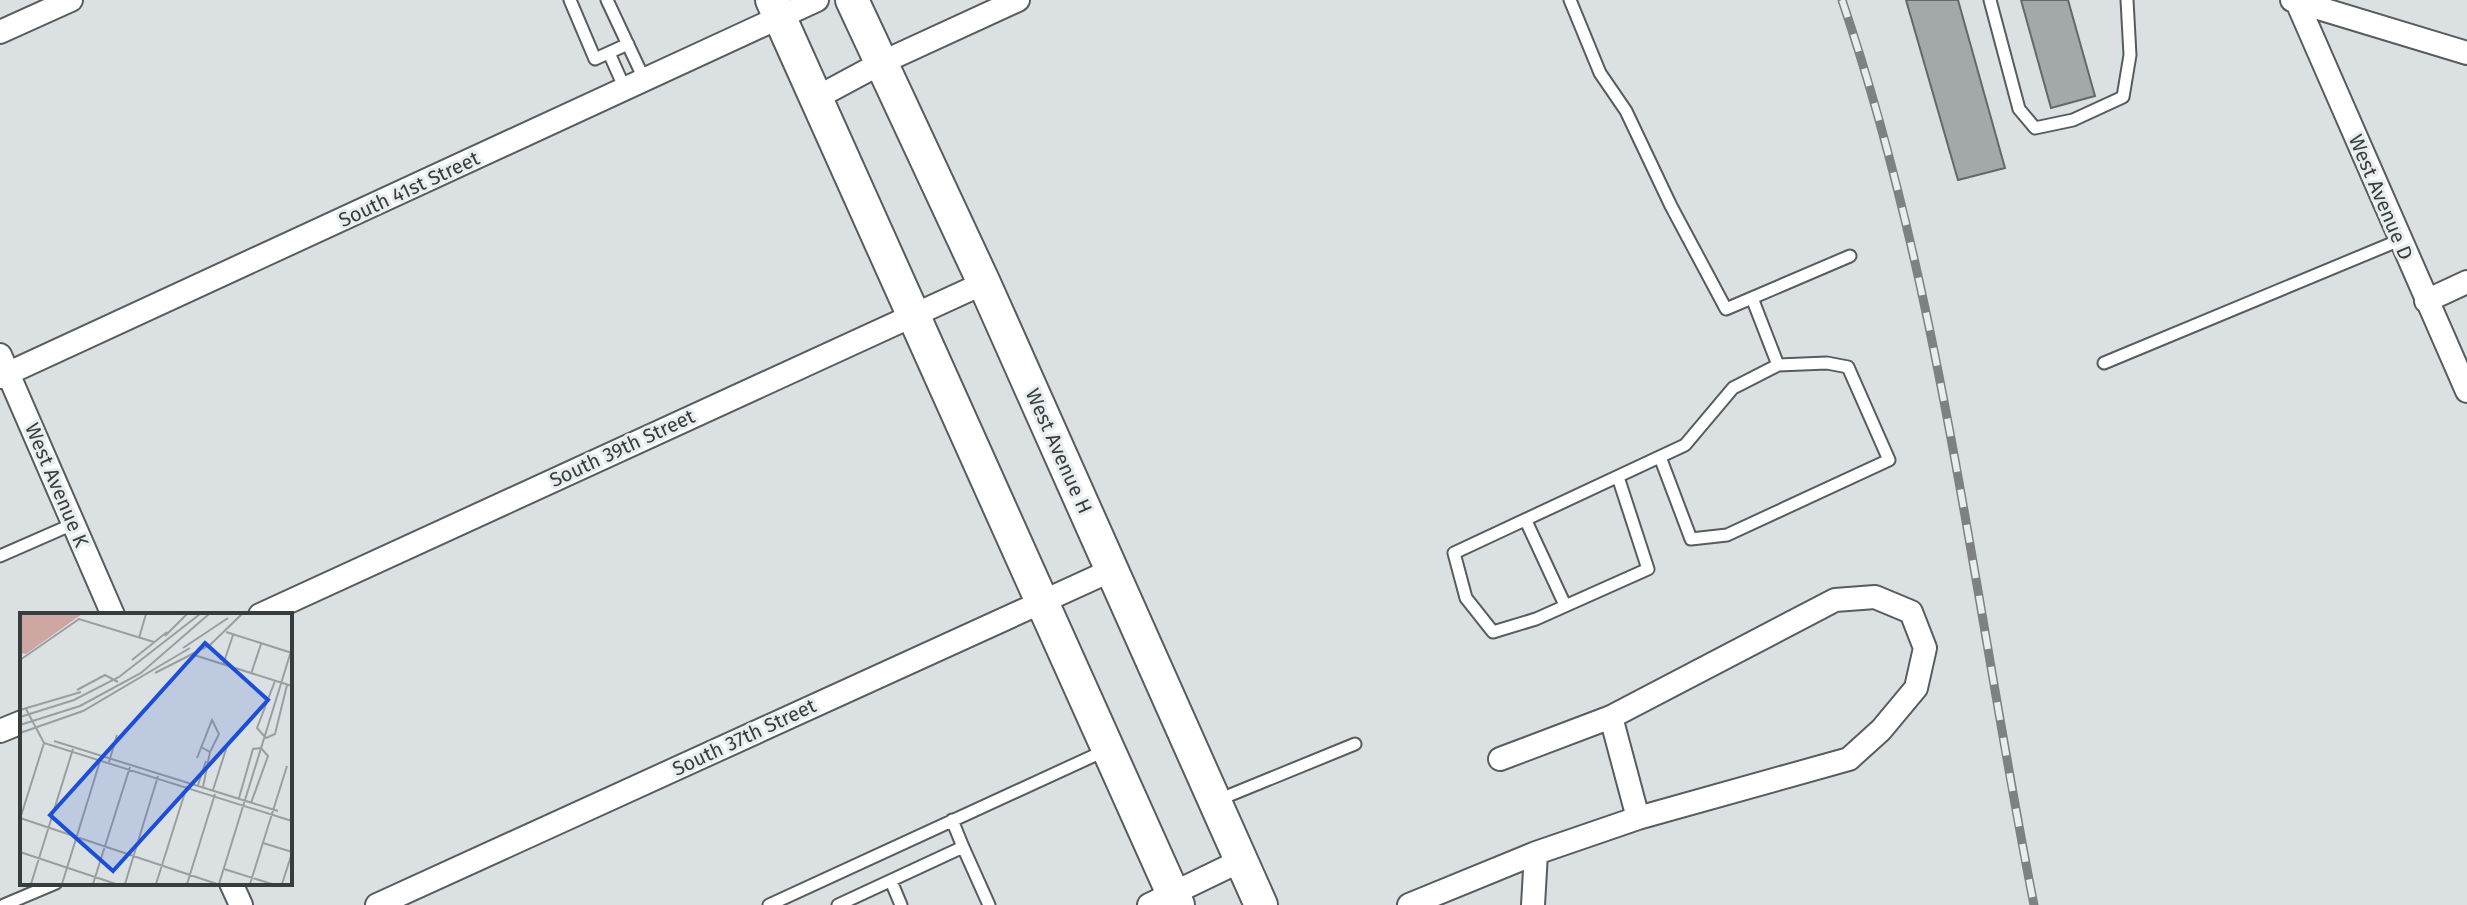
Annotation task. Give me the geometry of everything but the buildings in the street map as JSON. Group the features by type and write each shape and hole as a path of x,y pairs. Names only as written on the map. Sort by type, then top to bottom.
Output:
{"main road":[{"name":"West Avenue H","path":"852,0 984,283 1261,905"},
{"path":"776,9 1108,749 1167,901"}],"street":[{"path":"0,32 71,0"},
{"name":"South 41st Street","path":"3,368 635,85 776,9 817,0"},
{"path":"816,98 883,62 1018,0"},
{"path":"2294,1 2467,53"},
{"name":"West Avenue D","path":"2294,1 2467,391"},
{"path":"2426,301 2467,282"},
{"name":"South 39th Street","path":"264,613 984,283"},
{"name":"West Avenue K","path":"3,368 112,613"},
{"name":"South 37th Street","path":"377,905 1112,570"},
{"path":"1409,905 1536,853 1638,818 1849,759 1881,730 1916,688 1925,648 1911,612 1875,597 1835,600 1611,717 1500,759"},
{"path":"1611,717 1638,818"},
{"path":"0,731 20,723"},
{"path":"1533,905 1536,853"},
{"path":"1167,901 1240,861"},
{"path":"232,885 241,905"}],"lane":[{"path":"570,0 595,59 628,44"},
{"path":"607,0 628,44 635,85"},
{"path":"1570,0 1600,73 1626,111 1671,206 1726,309 1850,256"},
{"path":"1990,0 2019,109 2035,128 2073,120 2123,97 2130,55 2127,0"},
{"path":"609,53 635,85"},
{"path":"2104,363 2400,240"},
{"path":"1752,298 1778,365"},
{"path":"1618,477 1648,569 1536,619 1493,632 1466,598 1454,553 1685,445 1733,388 1778,365 1827,363 1848,367 1889,460 1727,535 1691,539 1660,457"},
{"path":"1526,521 1565,605"},
{"path":"0,556 73,524"},
{"path":"1214,802 1355,744"},
{"path":"769,905 1108,749"},
{"path":"952,820 989,905"},
{"path":"838,905 963,847"},
{"path":"891,881 901,905"},
{"path":"4,905 51,885"}],"railway":[{"path":"1842,0 1906,223 1931,336 2034,905"}]}
